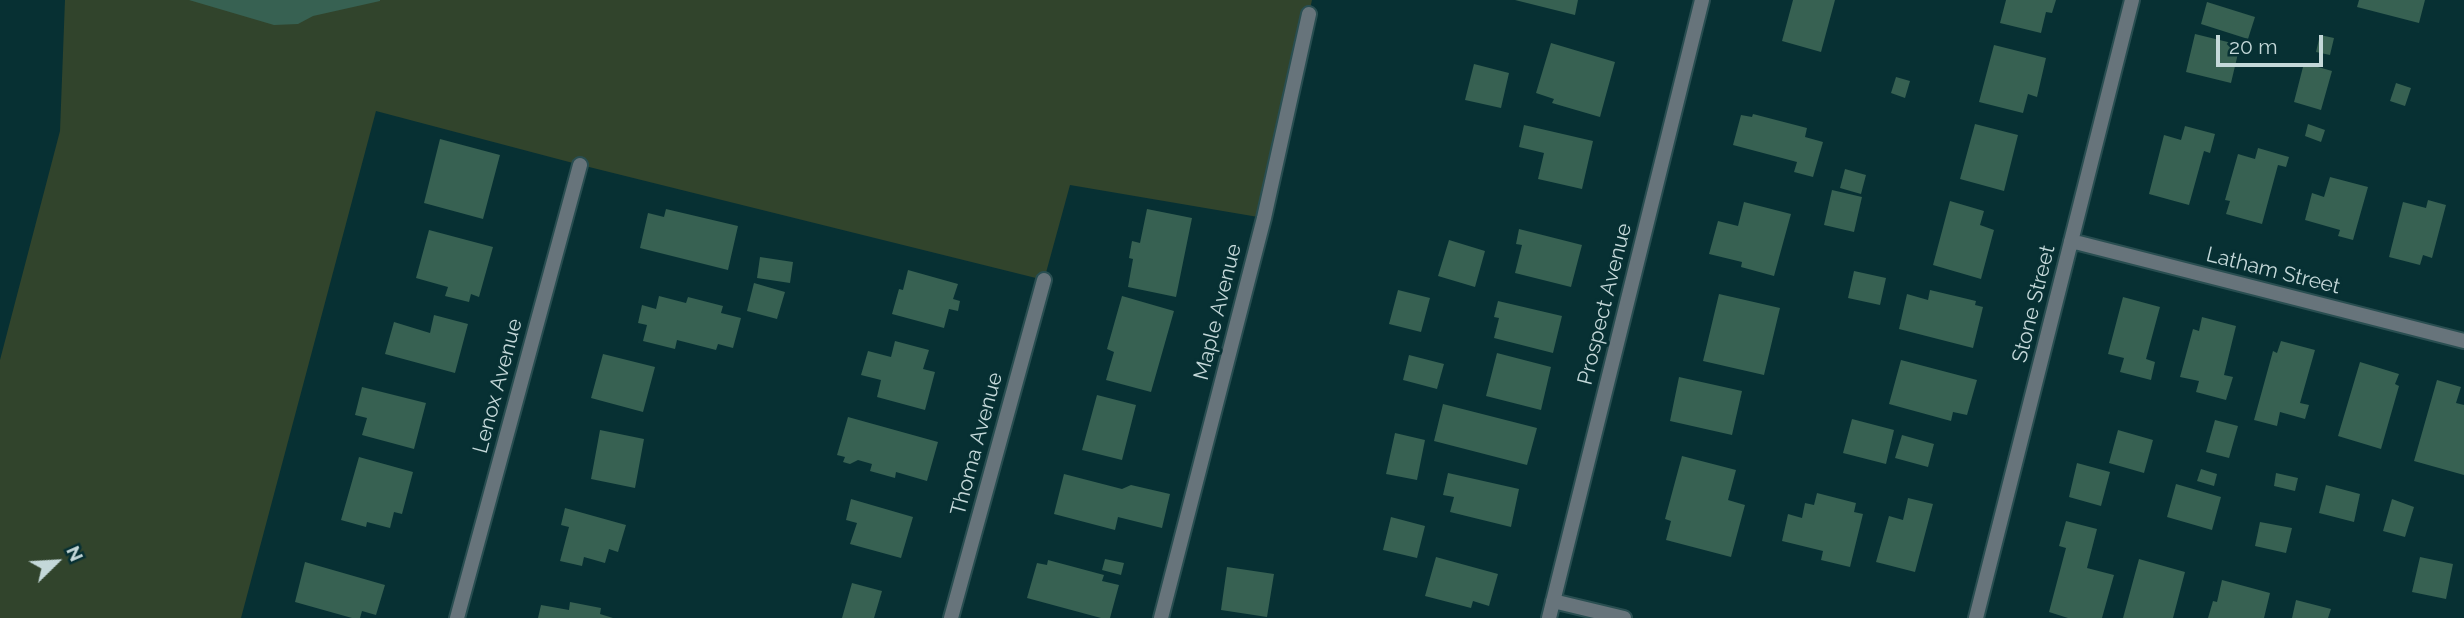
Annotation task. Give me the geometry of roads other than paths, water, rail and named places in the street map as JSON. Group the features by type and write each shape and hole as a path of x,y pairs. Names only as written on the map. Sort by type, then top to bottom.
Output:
{"street":[{"name":"Prospect Avenue","path":"1549,618 1702,0"},
{"name":"Stone Street","path":"1976,618 2132,0"},
{"name":"Maple Avenue","path":"1161,618 1264,218 1309,14"},
{"name":"Lenox Avenue","path":"457,618 580,165"},
{"name":"Latham Street","path":"2071,241 2464,341"},
{"name":"Thoma Avenue","path":"951,618 1044,280"},
{"path":"1553,601 1624,618"}]}
